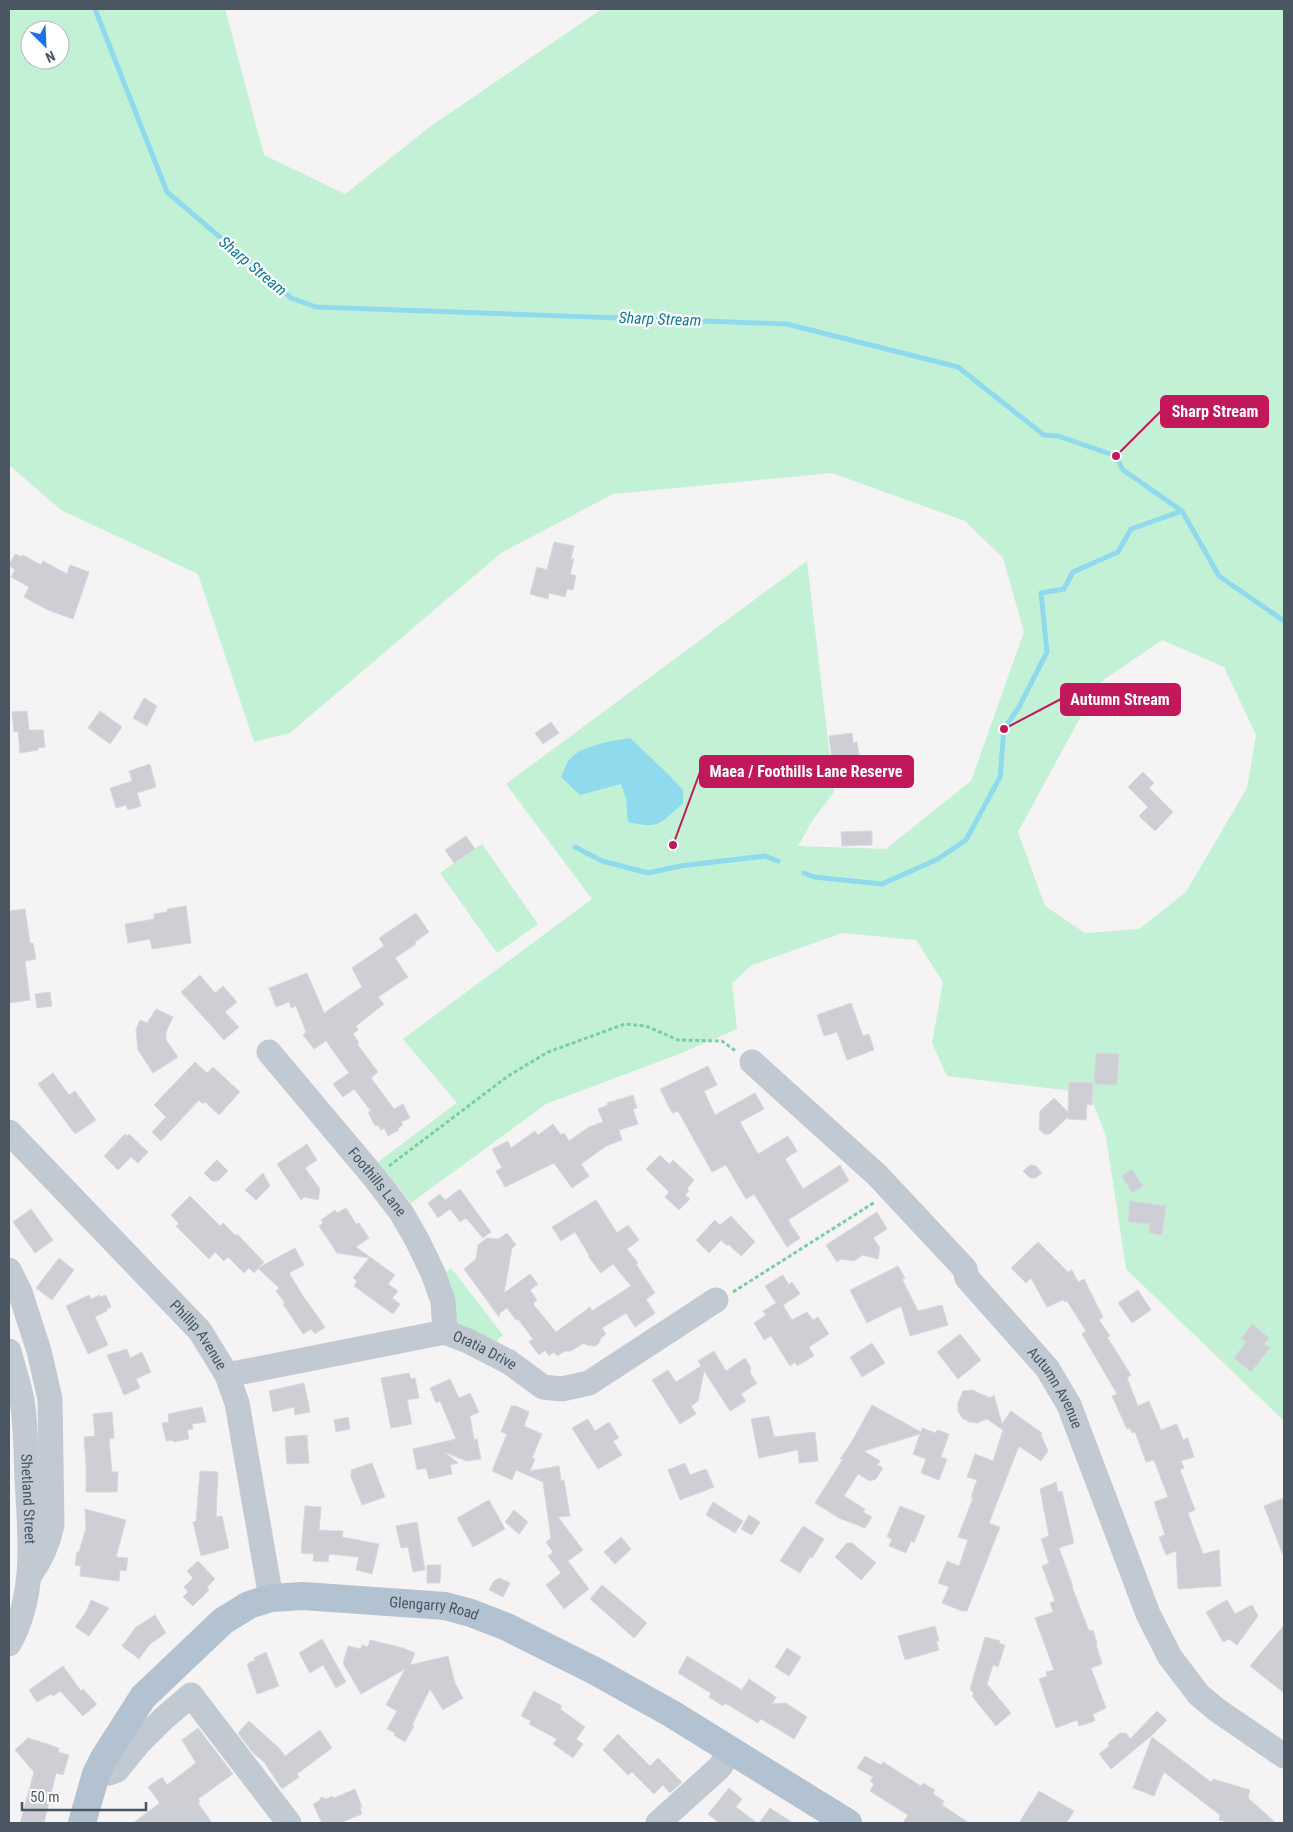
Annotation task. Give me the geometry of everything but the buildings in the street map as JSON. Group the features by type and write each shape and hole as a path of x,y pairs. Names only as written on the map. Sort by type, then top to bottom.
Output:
{"main road":[{"name":"Glengarry Road","path":"88,1821 96,1774 104,1758 143,1697 223,1621 249,1605 272,1598 303,1596 445,1606 471,1613 507,1627 595,1671 672,1714 848,1823"}],"street":[{"name":"Foothills Lane","path":"269,1052 401,1212 417,1240 443,1301 445,1332"},
{"name":"Autumn Avenue","path":"752,1062 893,1190 965,1269 968,1278 1047,1368 1069,1405 1148,1614 1170,1657 1199,1694 1217,1710 1284,1756"},
{"name":"Phillip Avenue","path":"9,1132 200,1332 228,1375 237,1403 272,1598"},
{"path":"9,1270 20,1292 39,1350 50,1399 52,1524 48,1545 29,1576"},
{"name":"Oratia Drive","path":"228,1375 445,1332 468,1341 509,1362 543,1387 562,1389 589,1384 724,1296"},
{"name":"Shetland Street","path":"9,1351 23,1405 30,1536 29,1576 24,1606 16,1631 9,1644"},
{"path":"96,1774 117,1770 127,1756 150,1732 191,1695 289,1823"},
{"path":"658,1823 720,1767 730,1750"}],"path":[{"path":"382,1172 508,1076 548,1052 625,1024 646,1026 678,1040 722,1042 752,1062"},
{"path":"724,1296 880,1199"}],"green space":[{"path":"9,9 225,9 264,155 345,194 431,126 602,9 1284,9 1284,1421 1126,1269 1106,1136 1089,1093 947,1076 932,1043 943,982 916,940 842,933 752,965 732,983 737,1029 679,1054 546,1104 411,1203 378,1162 457,1103 403,1039 592,899 506,784 807,561 834,792 812,821 798,846 886,849 971,781 1024,632 1003,558 965,521 832,473 613,494 501,553 290,733 254,742 198,574 61,510 9,465","holes":["1162,640 1224,667 1256,735 1247,788 1186,892 1139,929 1085,933 1045,906 1018,832 1099,683"]},
{"path":"482,844 538,924 497,953 440,873"},
{"path":"451,1268 503,1335 493,1344 456,1327 444,1274"}],"water":[{"path":"630,738 683,790 683,803 664,820 653,825 628,822 626,799 621,784 580,795 561,777 575,754 598,744"}],"waterway":[{"name":"Sharp Stream","path":"95,9 167,192 291,298 316,307 787,324 958,367 1044,435 1058,436 1116,456 1123,470 1182,511 1219,576 1284,621"},
{"path":"804,873 814,877 882,884 938,859 966,840 1000,777 1004,729 1019,707 1047,652 1041,593 1064,589 1073,572 1118,552 1131,529 1182,511"},
{"path":"575,847 602,861 648,873 680,866 765,856 778,861"}],"place":[{"name":"Sharp Stream","path":"1116,456"},
{"name":"Autumn Stream","path":"1004,729"},
{"name":"Maea / Foothills Lane Reserve","path":"673,845"}]}
